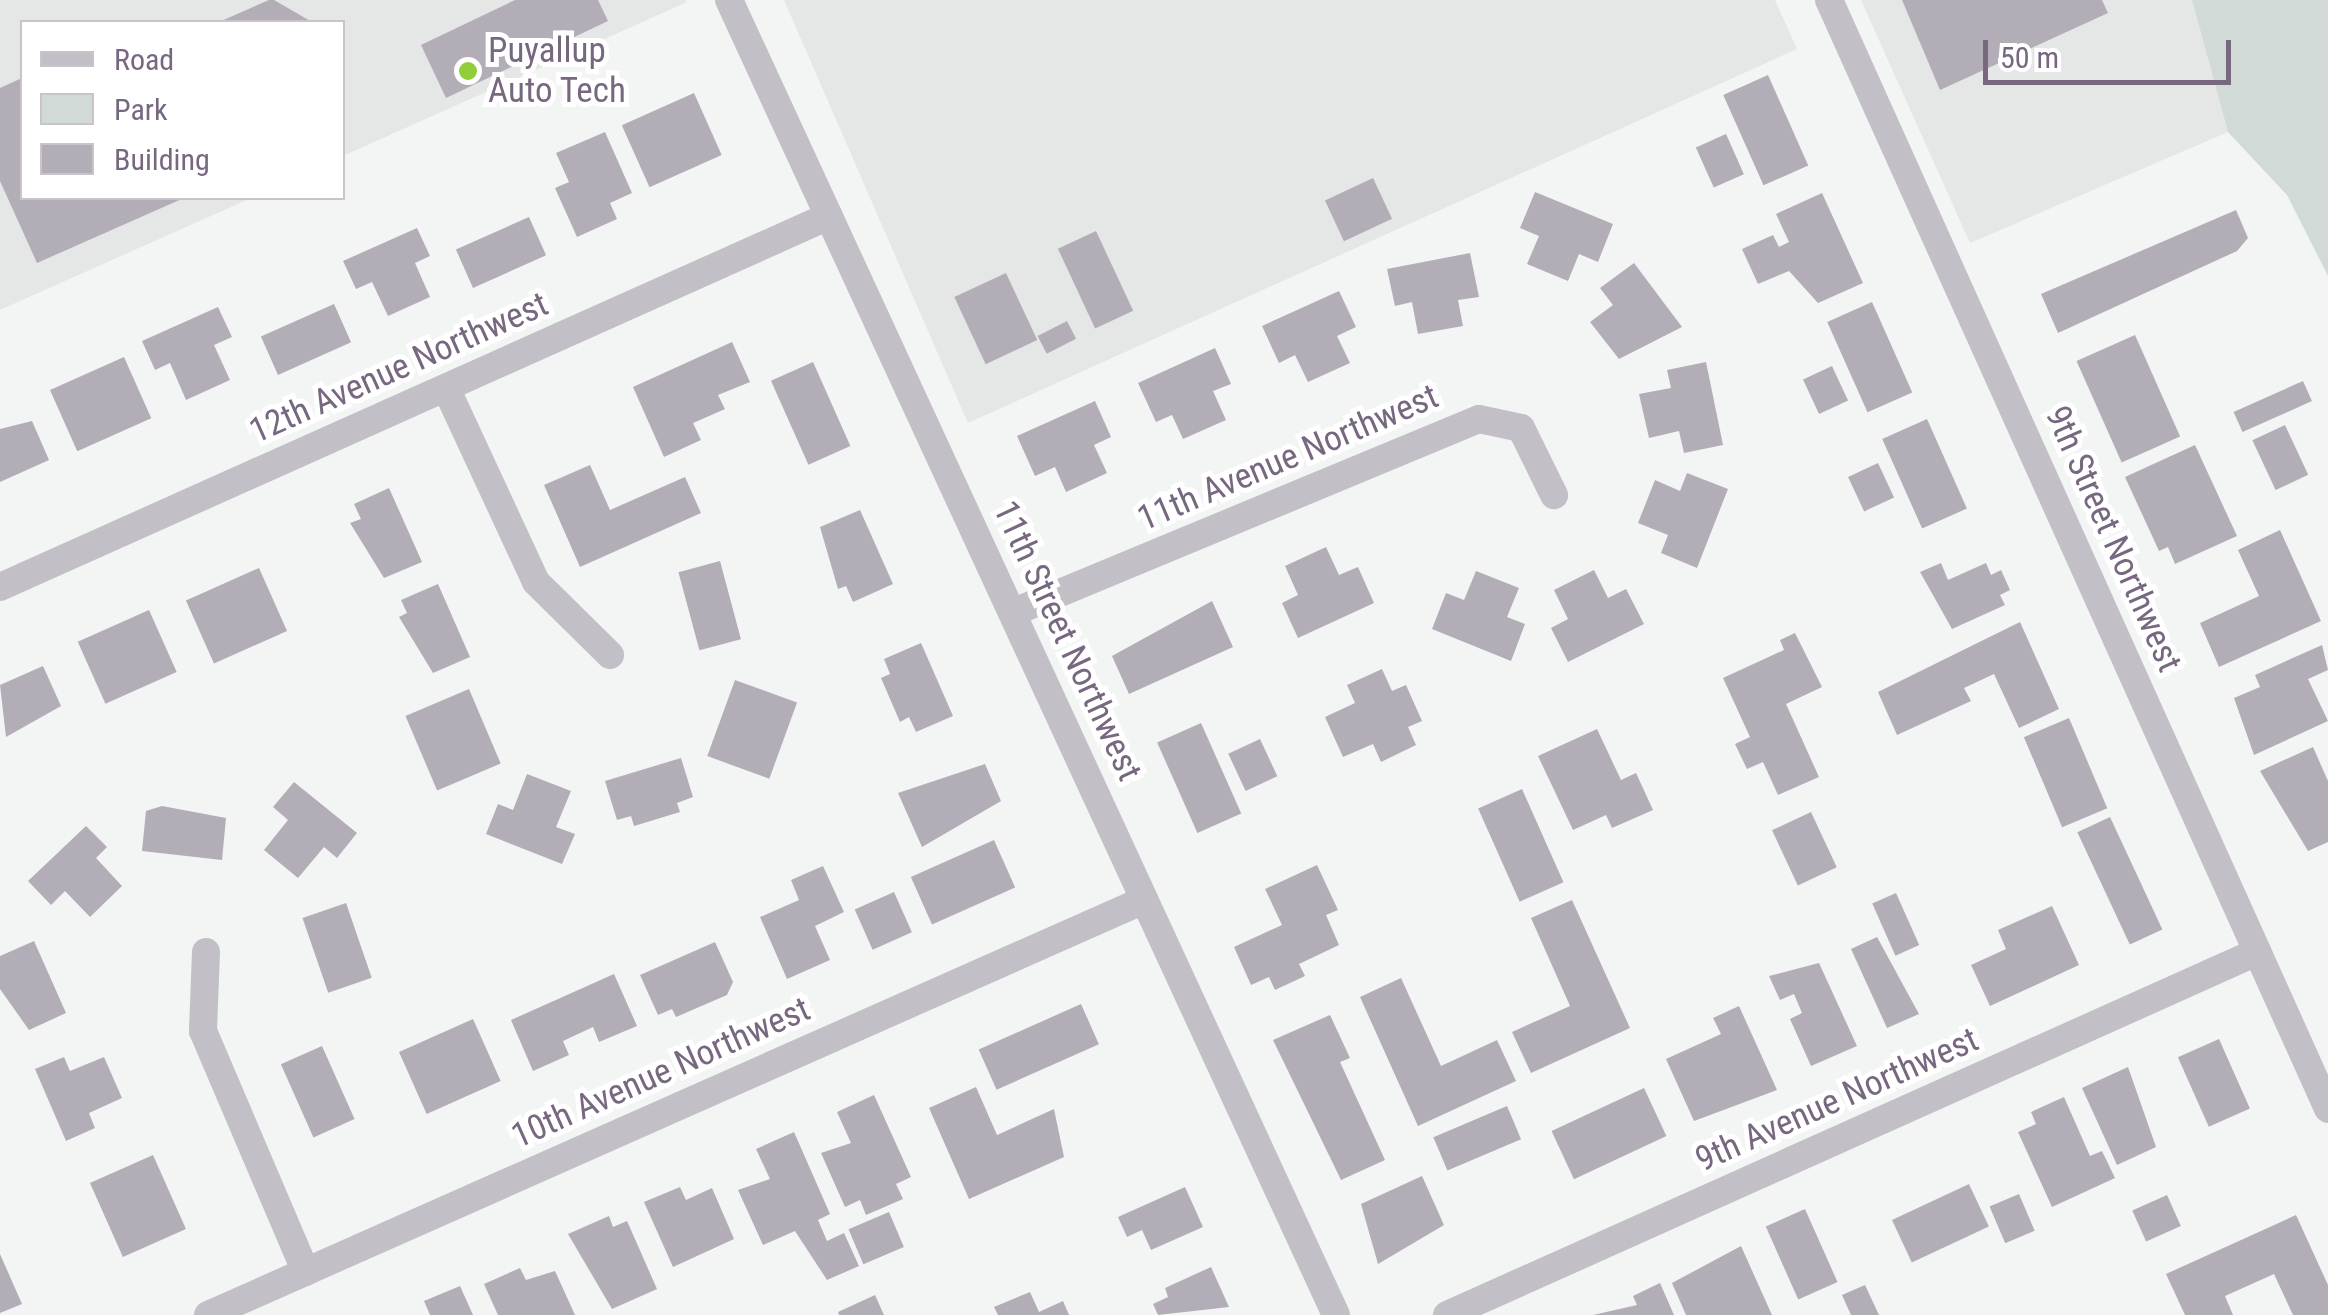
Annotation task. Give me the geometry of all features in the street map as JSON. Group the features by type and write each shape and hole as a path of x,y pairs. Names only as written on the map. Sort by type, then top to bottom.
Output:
{"street":[{"name":"11th Street Northwest","path":"730,0 1336,1315"},
{"name":"9th Street Northwest","path":"1830,0 2326,1099"},
{"name":"12th Avenue Northwest","path":"0,587 829,216"},
{"path":"446,388 516,548 558,609 610,656"},
{"name":"11th Avenue Northwest","path":"1014,612 1479,418 1521,428 1554,496"},
{"name":"10th Avenue Northwest","path":"208,1315 1144,900"},
{"path":"206,952 203,1031 306,1272"},
{"name":"9th Avenue Northwest","path":"1447,1315 2257,952"}],"shaded area":[{"path":"0,0 687,2 345,155 345,20 20,20 20,200 247,200 0,310"},
{"path":"784,0 1775,0 1797,49 968,423"},
{"path":"1861,0 2192,0 2228,132 1970,243"}],"green space":[{"path":"2192,0 2328,0 2328,276 2287,195 2228,132"}],"building":[{"path":"269,0 309,20 224,20"},
{"name":"Puyallup Auto Tech","path":"515,0 598,0 608,21 446,98 421,45"},
{"path":"1902,0 2102,0 2108,13 1940,90"},
{"path":"1768,75 1808,165 1764,185 1723,95"},
{"path":"20,79 20,200 179,200 37,263 0,181 0,88"},
{"path":"694,93 722,155 649,187 622,125"},
{"path":"605,132 632,193 610,203 617,219 577,237 555,188 569,182 556,153"},
{"path":"1726,134 1744,174 1714,188 1696,147"},
{"path":"1373,178 1392,219 1344,241 1325,200"},
{"path":"1535,192 1613,224 1598,262 1579,254 1568,281 1527,264 1539,236 1520,228"},
{"path":"1822,193 1863,283 1818,303 1789,271 1758,284 1742,249 1773,235 1779,247 1789,242 1776,214"},
{"path":"2236,210 2248,238 2237,251 2058,333 2041,294"},
{"path":"529,217 546,255 473,288 456,250"},
{"path":"417,228 430,256 415,263 430,297 388,316 372,282 356,289 343,261"},
{"path":"1096,231 1133,311 1095,329 1058,249"},
{"path":"1470,253 1479,297 1458,300 1463,326 1418,334 1412,302 1395,306 1387,269"},
{"path":"1634,263 1682,327 1619,359 1590,322 1613,305 1600,288"},
{"path":"1006,273 1037,340 986,364 954,297"},
{"path":"1339,291 1356,327 1337,336 1350,363 1308,382 1295,355 1279,363 1262,326"},
{"path":"1872,302 1912,392 1868,412 1827,322"},
{"path":"334,304 351,342 278,375 261,337"},
{"path":"218,307 232,337 214,345 230,380 186,400 170,363 155,370 142,341"},
{"path":"1067,321 1076,339 1047,354 1038,336"},
{"path":"2135,335 2180,436 2122,462 2077,361"},
{"path":"732,342 750,382 718,395 725,409 693,423 701,440 664,457 633,387"},
{"path":"1215,348 1231,384 1213,391 1226,420 1183,439 1172,415 1156,422 1138,383"},
{"path":"124,357 151,418 77,451 50,390"},
{"path":"813,362 850,446 808,465 771,381"},
{"path":"1706,362 1723,445 1684,453 1679,431 1649,438 1639,394 1671,388 1667,370"},
{"path":"1832,366 1848,400 1819,414 1803,380"},
{"path":"2303,381 2312,401 2243,432 2234,412"},
{"path":"1095,401 1111,437 1094,445 1107,473 1066,492 1055,467 1035,476 1017,436"},
{"path":"1927,419 1967,509 1922,528 1882,439"},
{"path":"32,421 49,460 0,482 0,429"},
{"path":"2285,425 2308,475 2276,490 2252,440"},
{"path":"2195,445 2237,536 2175,564 2168,547 2159,551 2125,477"},
{"path":"1878,463 1894,497 1864,511 1848,477"},
{"path":"590,465 610,510 685,477 701,513 580,567 544,485"},
{"path":"1687,473 1728,489 1697,568 1661,553 1668,535 1638,523 1655,480 1680,491"},
{"path":"389,488 422,562 384,578 350,523 361,519 354,504"},
{"path":"860,510 893,584 853,602 846,586 838,589 820,527"},
{"path":"2280,530 2321,621 2219,667 2200,623 2259,596 2238,550"},
{"path":"1326,547 1339,575 1358,567 1374,603 1298,638 1282,603 1298,595 1285,566"},
{"path":"720,561 741,639 699,650 678,572"},
{"path":"1941,563 1948,580 1986,563 1991,575 2001,570 2010,590 2000,595 2005,605 1952,629 1920,572"},
{"path":"259,568 287,631 214,664 186,601"},
{"path":"1594,570 1608,598 1626,589 1644,624 1568,662 1551,628 1568,619 1554,590"},
{"path":"1476,571 1519,588 1507,617 1525,624 1511,661 1432,629 1446,593 1464,600"},
{"path":"438,584 470,657 433,673 399,617 407,613 401,600"},
{"path":"1212,601 1233,647 1129,694 1112,656"},
{"path":"149,610 177,672 105,704 78,642"},
{"path":"2020,622 2059,709 2019,728 1994,674 1964,688 1971,701 1897,735 1878,692"},
{"path":"1795,633 1822,687 1786,704 1819,777 1778,795 1763,762 1747,769 1735,744 1750,737 1723,678 1784,650 1780,640"},
{"path":"921,643 953,716 916,732 909,717 900,722 881,678 890,674 884,659"},
{"path":"2322,645 2328,670 2308,679 2328,721 2254,755 2234,698 2260,687 2255,675"},
{"path":"43,666 61,706 6,737 0,685"},
{"path":"1382,669 1392,691 1406,685 1422,721 1408,727 1416,745 1381,762 1373,744 1343,757 1325,717 1355,703 1347,685"},
{"path":"735,680 797,703 769,779 707,756"},
{"path":"469,689 501,764 437,791 405,716"},
{"path":"2069,718 2107,808 2062,827 2024,737"},
{"path":"1201,723 1241,813 1197,833 1157,743"},
{"path":"1597,729 1621,780 1636,773 1653,810 1612,828 1606,815 1573,830 1538,756"},
{"path":"1260,739 1277,776 1246,791 1228,754"},
{"path":"2313,747 2328,781 2328,842 2308,851 2260,771"},
{"path":"681,758 693,797 677,803 680,812 634,826 631,816 617,820 605,781"},
{"path":"985,764 1001,801 922,847 898,793"},
{"path":"527,774 571,791 556,827 575,834 562,864 486,834 498,804 513,810"},
{"path":"294,782 357,833 337,858 324,847 298,878 264,850 288,820 273,807"},
{"path":"1522,789 1563,882 1520,902 1478,809"},
{"path":"162,806 226,818 222,860 142,851 146,811"},
{"path":"1811,812 1837,867 1798,885 1772,830"},
{"path":"2110,817 2162,929 2130,945 2077,832"},
{"path":"86,826 107,847 96,858 122,886 90,917 65,891 51,905 28,881"},
{"path":"994,840 1015,888 932,925 911,877"},
{"path":"1317,865 1338,910 1326,915 1339,945 1299,964 1305,976 1275,990 1269,977 1251,985 1234,947 1282,925 1265,889"},
{"path":"823,866 844,912 815,926 830,960 787,979 760,917 799,900 791,880"},
{"path":"894,892 912,932 873,950 855,909"},
{"path":"1896,893 1919,945 1895,956 1872,904"},
{"path":"1572,900 1630,1028 1531,1073 1512,1032 1570,1006 1531,918"},
{"path":"346,903 372,978 328,993 303,918"},
{"path":"2052,906 2079,965 1990,1006 1971,965 2006,949 1998,930"},
{"path":"1877,937 1919,1014 1887,1028 1851,949"},
{"path":"34,941 66,1013 29,1030 0,989 0,956"},
{"path":"715,942 733,982 727,995 676,1017 672,1009 658,1015 640,975"},
{"path":"1819,963 1857,1046 1811,1066 1790,1019 1802,1013 1794,994 1780,1000 1769,976"},
{"path":"614,974 637,1026 599,1042 593,1027 563,1041 569,1055 533,1071 511,1020"},
{"path":"1401,978 1441,1066 1497,1040 1516,1081 1418,1126 1360,997"},
{"path":"1081,1004 1099,1044 997,1090 979,1050"},
{"path":"1739,1006 1777,1090 1694,1121 1666,1059 1721,1034 1713,1018"},
{"path":"1330,1015 1350,1058 1340,1062 1385,1160 1341,1180 1273,1040"},
{"path":"473,1019 501,1081 427,1114 399,1052"},
{"path":"2219,1039 2250,1108 2209,1127 2178,1057"},
{"path":"322,1046 355,1119 313,1137 281,1064"},
{"path":"64,1057 70,1071 104,1057 122,1098 89,1113 95,1128 66,1141 35,1069"},
{"path":"2128,1067 2156,1147 2117,1165 2082,1088"},
{"path":"976,1087 997,1135 1054,1109 1064,1157 969,1199 929,1108"},
{"path":"1644,1088 1666,1136 1574,1179 1552,1131"},
{"path":"874,1095 911,1177 896,1184 903,1199 866,1215 860,1200 845,1207 821,1153 851,1143 837,1112"},
{"path":"2064,1097 2090,1156 2102,1151 2115,1178 2052,1207 2018,1132 2036,1124 2031,1112"},
{"path":"1507,1106 1521,1139 1447,1170 1433,1137"},
{"path":"794,1132 830,1214 818,1220 827,1241 844,1233 859,1266 827,1280 795,1231 763,1245 738,1190 770,1179 756,1149"},
{"path":"153,1155 186,1229 123,1257 90,1183"},
{"path":"1422,1176 1444,1225 1378,1264 1361,1204"},
{"path":"1969,1184 1989,1227 1912,1263 1892,1220"},
{"path":"680,1187 686,1200 712,1188 734,1239 673,1267 644,1202"},
{"path":"1185,1187 1203,1227 1151,1250 1142,1230 1127,1237 1118,1217"},
{"path":"2019,1194 2035,1231 2005,1243 1990,1207"},
{"path":"2167,1195 2181,1226 2146,1242 2132,1210"},
{"path":"1805,1209 1838,1282 1798,1300 1766,1226"},
{"path":"889,1212 904,1247 863,1264 848,1229"},
{"path":"2296,1215 2328,1285 2328,1315 2293,1315 2274,1274 2225,1296 2233,1315 2185,1315 2166,1274"},
{"path":"609,1216 613,1227 627,1221 657,1289 612,1309 568,1234"},
{"path":"1741,1246 1772,1315 1686,1315 1672,1283"},
{"path":"0,1254 22,1304 0,1313"},
{"path":"1211,1267 1229,1307 1158,1315 1153,1304 1168,1297 1165,1288"},
{"path":"520,1268 526,1280 555,1271 575,1315 498,1315 484,1284"},
{"path":"1660,1283 1674,1315 1593,1315 1637,1305 1633,1296"},
{"path":"1865,1285 1879,1315 1851,1315 1842,1295"},
{"path":"460,1286 473,1315 430,1315 424,1301"},
{"path":"1030,1292 1039,1312 1063,1301 1069,1315 998,1315 994,1307"},
{"path":"875,1295 884,1315 839,1315 838,1312"}],"place":[{"name":"Puyallup Auto Tech","path":"468,71"}]}
